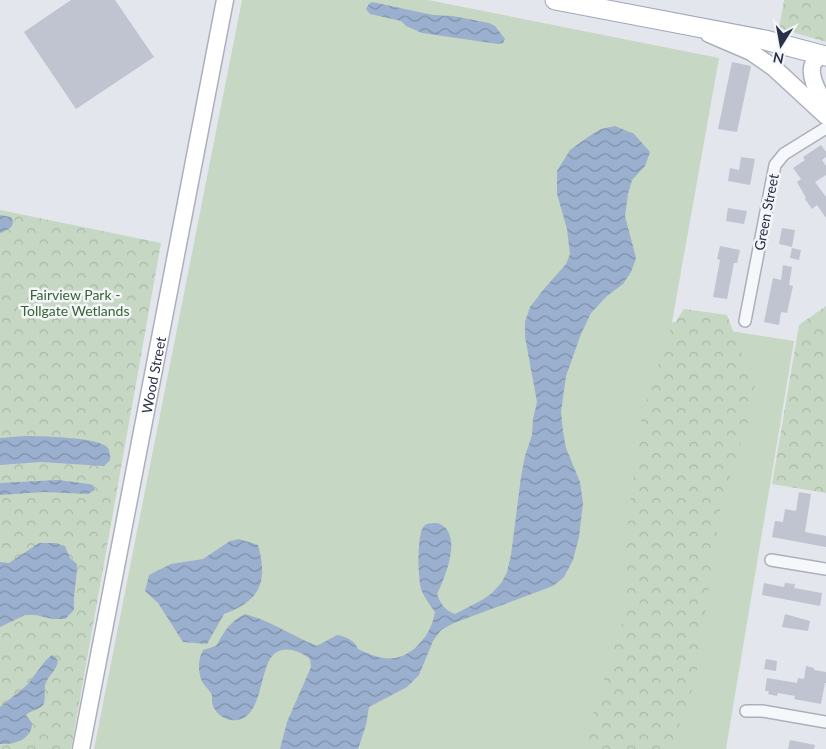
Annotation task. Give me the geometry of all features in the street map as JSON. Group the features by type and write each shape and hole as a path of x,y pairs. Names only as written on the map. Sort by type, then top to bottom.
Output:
{"main road":[{"path":"556,0 608,4 684,24 765,40 823,55"}],"street":[{"name":"Wood Street","path":"80,749 224,0"},
{"path":"684,24 751,52 774,68 826,116"},
{"path":"823,55 814,63 812,69 813,78 826,107"},
{"name":"Green Street","path":"745,321 775,165 784,154 826,128"},
{"path":"771,560 826,569"},
{"path":"746,711 826,722"}],"green space":[{"path":"242,0 428,0 719,58 672,322 794,341 726,749 94,749"},
{"path":"784,0 826,0 826,42 779,28"},
{"name":"Fairview Park - Tollgate Wetlands","path":"0,210 161,243 71,749 0,749"},
{"path":"826,306 826,493 772,484 799,325"},
{"path":"684,309 727,315 757,393 721,505 695,682 671,749 591,749 587,733 625,614 622,567 642,415 669,332"}],"water":[{"path":"372,2 433,15 453,16 489,23 495,26 505,39 503,43 498,44 422,33 406,26 401,21 370,14 366,9"},
{"path":"615,126 634,134 650,152 645,166 632,180 628,194 625,216 636,258 631,272 623,284 607,296 591,313 581,334 566,376 561,412 563,431 566,448 580,482 583,503 579,537 573,560 564,577 553,586 454,623 441,630 433,641 419,675 407,687 369,707 366,725 358,749 280,749 287,722 311,667 310,659 292,650 278,651 269,661 255,705 249,713 242,719 231,720 219,714 212,703 210,691 201,679 200,657 203,650 216,646 231,624 245,614 317,646 337,635 350,639 358,649 380,657 400,657 414,649 428,632 435,612 422,592 419,575 420,536 426,524 440,524 447,530 450,537 451,547 448,568 437,594 446,609 455,614 482,600 502,582 507,572 511,555 521,477 532,435 537,402 525,337 525,322 530,307 566,264 570,254 567,229 557,194 557,171 570,150 601,129"},
{"path":"0,215 11,217 13,223 10,228 0,233"},
{"path":"24,436 94,441 108,448 110,460 104,466 41,462 0,465 0,438"},
{"path":"58,480 93,485 95,490 88,494 44,492 0,495 0,483"},
{"path":"239,539 258,545 262,569 259,588 246,603 224,614 207,644 183,642 158,603 145,591 149,575 171,564 203,559 230,541"},
{"path":"39,543 54,543 65,546 70,558 77,564 74,610 65,619 25,615 0,627 0,562 9,563"},
{"path":"52,655 58,660 45,685 44,703 40,708 26,715 32,723 29,734 11,744 0,744 0,707 27,685"}],"building":[{"path":"71,0 115,0 154,57 76,109 24,32"},
{"path":"732,62 751,66 737,132 718,129"},
{"path":"821,145 826,152 826,157 822,160 826,166 826,175 815,182 826,197 826,218 817,205 812,209 805,199 797,182 801,179 793,168 805,160 803,157"},
{"path":"741,157 755,159 750,185 728,181 730,168 739,170"},
{"path":"728,208 747,211 744,224 726,221"},
{"path":"782,228 795,230 792,247 779,244"},
{"path":"720,246 740,250 737,263 734,263 727,299 713,297 720,260 717,259"},
{"path":"792,248 801,250 799,260 790,258"},
{"path":"783,265 792,267 789,285 793,286 787,313 781,312 779,325 764,322 773,278 781,280"},
{"path":"799,492 811,494 805,532 826,536 826,547 772,537 775,521 783,522 785,509 796,511"},
{"path":"764,583 784,587 785,583 795,584 794,588 822,593 820,606 762,595"},
{"path":"785,614 810,621 808,631 782,627"},
{"path":"766,659 777,661 776,671 764,669"},
{"path":"806,666 814,668 814,670 826,672 826,683 821,704 794,699 795,696 778,693 777,696 768,694 769,691 765,691 767,678 797,683 798,678 804,679"},
{"path":"790,740 815,745 814,749 788,749"}]}
